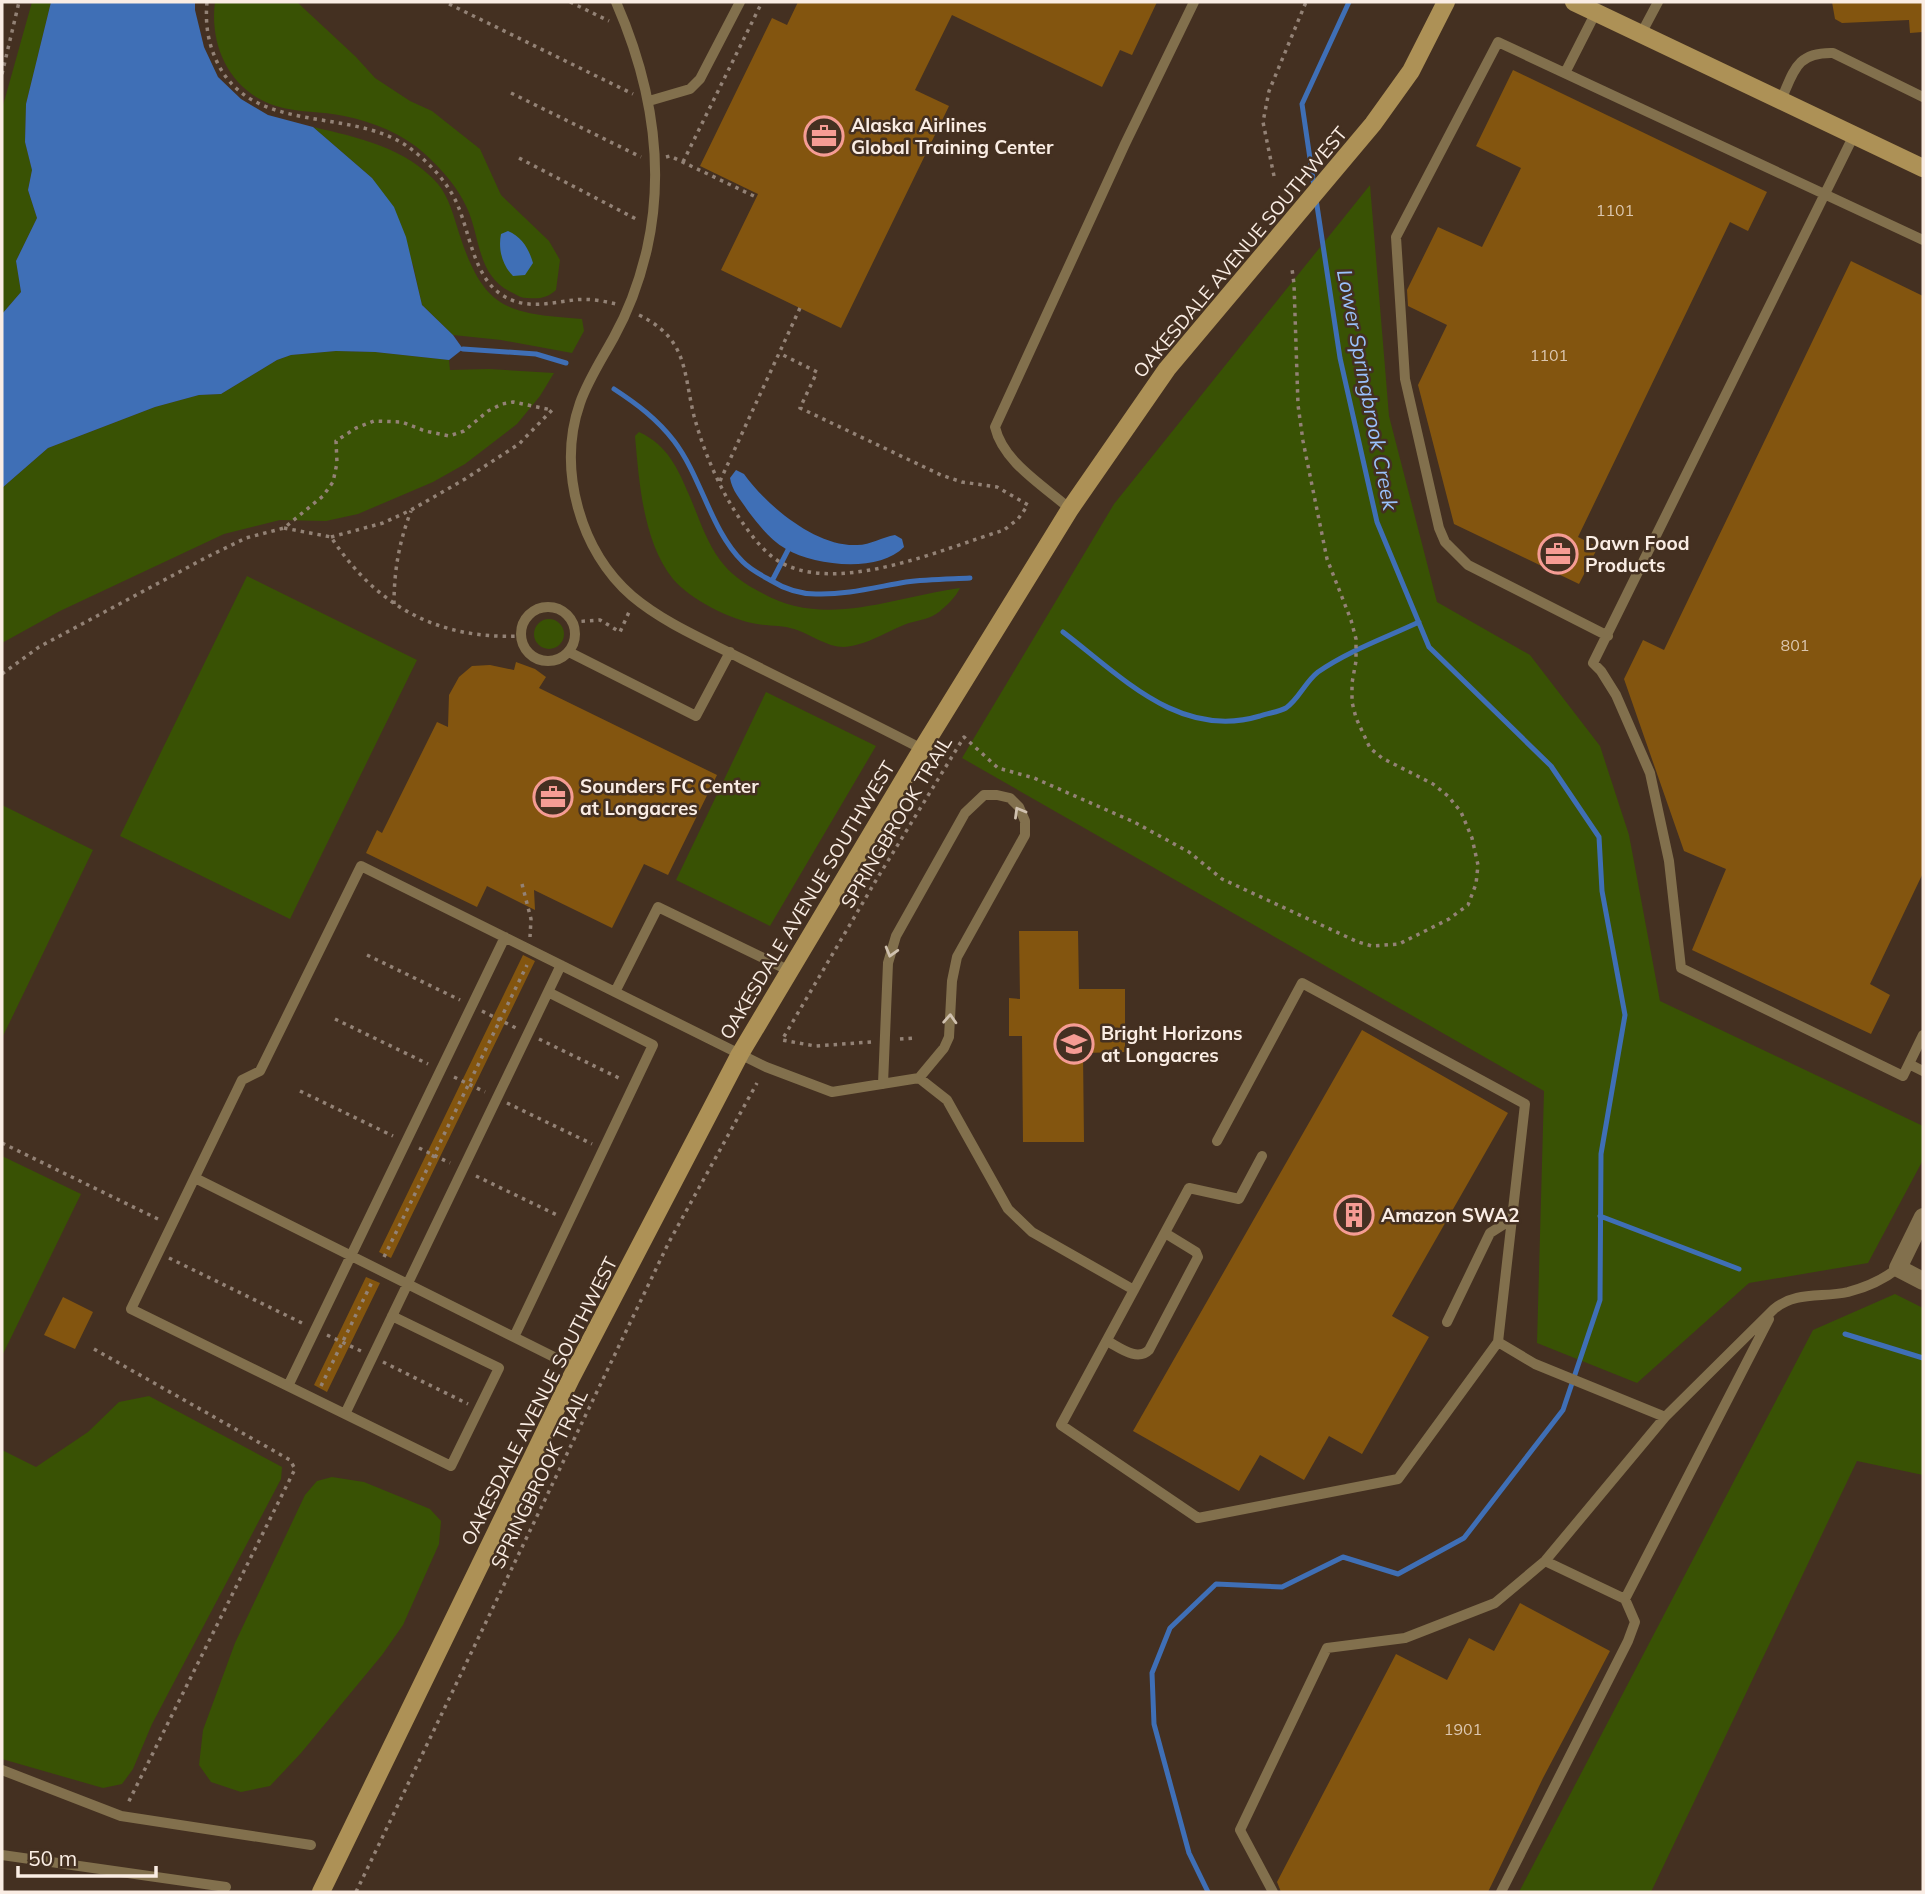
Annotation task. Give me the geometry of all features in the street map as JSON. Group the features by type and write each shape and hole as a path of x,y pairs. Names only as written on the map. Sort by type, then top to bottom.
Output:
{"street":[{"name":"OAKESDALE AVENUE SOUTHWEST","path":"321,1892 576,1368 740,1054 922,749 1070,509 1167,369 1373,124 1411,71 1446,2"},
{"path":"1574,2 1923,168"},
{"path":"1923,1217 1898,1268 1923,1281"}],"lane":[{"path":"616,2 636,50 649,101 655,142 656,184 652,227 637,285 586,388 575,421 572,477 579,511 598,554 610,572 629,593 659,616 922,749"},
{"path":"649,101 690,89 700,79 740,2"},
{"path":"1070,509 1021,467 1000,442 995,427 1125,144 1194,2"},
{"path":"1641,34 1658,2"},
{"path":"1566,71 1596,12"},
{"path":"1608,636 1468,565 1446,542 1439,528 1405,379 1396,237 1498,42 1566,71 1923,240"},
{"path":"1781,100 1797,65 1806,56 1817,52 1833,53 1923,97"},
{"path":"1854,135 1593,663 1616,695 1650,773 1669,860 1681,968 1903,1076 1923,1035"},
{"path":"557,608 567,613 573,622 575,643 561,659 550,662 540,660 530,655 524,646 522,625 527,616 536,609 557,608"},
{"path":"569,652 696,716 730,652"},
{"path":"392,1315 499,1368 451,1466 131,1308 242,1080 260,1071 361,866 740,1054 832,1092 883,1084 919,1078 944,1048 949,1037 952,981 957,957 1025,835 1025,821 1019,807 1010,798 984,795 965,813 896,936 888,963 883,1084"},
{"path":"615,992 658,907 790,971"},
{"path":"288,1386 505,937"},
{"path":"345,1414 561,965"},
{"path":"1217,1141 1302,983 1525,1104 1498,1342 1398,1479 1198,1518 1060,1425 1189,1188 1239,1199 1262,1156"},
{"path":"514,1337 653,1045 548,992"},
{"path":"1909,1064 1923,1071"},
{"path":"919,1078 947,1100 1008,1209 1032,1232 1134,1290"},
{"path":"194,1178 576,1368"},
{"path":"1447,1322 1490,1233 1512,1219"},
{"path":"1107,1341 1137,1356 1144,1355 1149,1350 1198,1257 1196,1252 1165,1233"},
{"path":"1273,1892 1240,1830 1327,1648 1405,1638 1495,1603 1545,1561 1665,1417 1782,1302 1800,1297 1846,1293 1882,1280 1898,1268"},
{"path":"1625,1599 1774,1310"},
{"path":"1498,1342 1535,1364 1665,1417"},
{"path":"1501,1892 1628,1641 1635,1622 1625,1599 1545,1561"},
{"path":"2,1770 121,1816 311,1845"},
{"path":"2,1855 226,1887"}],"path":[{"path":"2,74 19,2"},
{"path":"207,2 210,44 221,69 239,91 259,105 346,123 386,136 404,144 439,175 457,204 487,281 503,296 537,306 587,299 615,303 657,325 678,349 683,360 699,430 719,482 734,511 757,543 777,560 787,566 829,575 886,567 1003,530 1018,519 1028,505 997,486 962,482 941,475 800,408 817,372 779,353"},
{"path":"570,2 628,30"},
{"path":"683,162 762,2"},
{"path":"1274,176 1263,122 1269,91 1306,2"},
{"path":"449,4 649,101"},
{"path":"511,93 640,157"},
{"path":"670,156 756,197"},
{"path":"519,158 652,227"},
{"name":"SPRINGBROOK TRAIL","path":"884,1041 815,1046 782,1040 964,737 998,768 1034,778 1134,822 1189,852 1222,879 1358,942 1372,946 1398,944 1468,905 1476,884 1478,865 1472,838 1461,812 1448,796 1433,784 1382,758 1370,748 1356,718 1352,683 1356,639 1326,559 1303,441 1298,405 1292,269"},
{"path":"719,482 800,308"},
{"path":"2,674 61,635 209,556 246,538 284,527 329,489 335,475 336,441 365,424 374,421 402,422 449,436 464,431 488,411 502,404 513,402 552,410 519,444 491,464 383,523 331,537 284,527"},
{"path":"394,604 399,545 411,510"},
{"path":"331,537 356,572 394,604 424,620 461,632 521,636"},
{"path":"573,622 600,620 620,632 631,608"},
{"path":"321,1386 531,956 531,919 522,884"},
{"path":"367,955 634,1085"},
{"path":"335,1019 604,1149"},
{"path":"884,1041 915,1038"},
{"name":"SPRINGBROOK TRAIL","path":"356,1892 669,1242 757,1083"},
{"path":"300,1091 569,1222"},
{"path":"2,1143 171,1226"},
{"path":"94,1349 290,1460 295,1469 121,1816"}],"green space":[{"path":"32,2 51,2 26,104 25,142 32,170 28,190 37,218 16,261 21,292 2,314 2,109"},
{"path":"215,2 297,2 375,78 410,101 432,111 480,149 501,195 549,241 560,260 556,290 543,297 523,298 501,286 486,267 472,220 459,193 437,166 407,140 377,125 336,114 276,106 247,90 226,66 220,51 214,19"},
{"path":"313,127 380,146 412,161 426,172 445,195 468,259 489,292 501,303 516,309 534,314 582,319 584,331 572,353 501,340 453,335 422,305 413,265 372,178"},
{"path":"1370,185 1389,416 1437,602 1530,655 1600,746 1629,835 1660,1001 1923,1126 1923,1160 1868,1263 1749,1283 1637,1383 1537,1343 1544,1091 962,758 1114,504"},
{"path":"336,351 449,360 450,370 489,369 554,373 540,396 517,424 465,464 433,482 358,514 326,521 280,520 224,534 60,611 2,643 2,488 48,448 155,407 199,395 221,394 277,360 291,355"},
{"path":"639,432 658,444 671,459 720,560 739,579 762,593 810,609 835,610 960,588 948,604 932,616 861,644 844,647 831,645 800,631 746,622 723,613 680,587 663,564 655,547 641,491 635,436"},
{"path":"247,576 417,660 290,919 120,836"},
{"path":"549,619 560,623 564,634 560,645 549,649 538,645 534,634 538,623"},
{"path":"766,692 876,746 770,926 676,880"},
{"path":"2,805 93,850 2,1038"},
{"path":"2,1156 81,1194 2,1356"},
{"path":"1895,1294 1923,1308 1923,1475 1857,1461 1651,1892 1519,1892 1813,1330"},
{"path":"149,1396 282,1467 281,1479 152,1724 133,1769 122,1784 103,1788 2,1759 2,1450 36,1467 88,1432 119,1402"},
{"path":"332,1477 364,1482 430,1509 441,1521 439,1544 403,1625 382,1655 301,1753 270,1786 241,1792 211,1782 199,1765 203,1730 235,1643 305,1495 317,1481"}],"water":[{"path":"51,2 195,2 204,47 218,77 241,99 268,115 313,127 372,178 394,207 406,237 422,305 453,335 463,349 449,360 375,352 336,351 291,355 277,360 221,394 199,395 155,407 48,448 2,488 2,314 21,292 16,261 37,218 28,190 32,170 25,142 26,104"},
{"path":"508,231 521,240 533,263 525,275 513,276 504,262 500,240 501,234"},
{"path":"736,470 744,474 779,511 809,532 841,544 857,545 895,535 902,539 904,547 879,561 863,564 829,563 798,555 775,541 748,511 731,483 730,478"}],"building":[{"name":"Alaska Airlines Global Training Center","path":"798,2 1157,2 1132,55 1120,50 1102,87 952,15 915,90 949,106 841,328 721,270 758,194 700,166 772,18 787,25"},
{"path":"1832,2 1923,2 1923,32 1910,33 1909,20 1842,23 1835,19"},
{"path":"1513,70 1767,192 1748,231 1730,222 1578,537 1598,547 1579,584 1454,524 1418,385 1447,325 1408,306 1407,290 1438,227 1482,247 1521,168 1476,146"},
{"path":"1851,261 1923,296 1923,873 1870,984 1890,995 1871,1034 1692,950 1726,869 1684,851 1624,679 1643,640 1664,650"},
{"name":"Sounders FC Center at Longacres","path":"516,662 535,669 546,677 539,688 717,775 668,875 644,864 612,928 534,890 535,910 487,886 477,907 366,853 377,830 382,833 437,722 448,727 449,695 459,677 472,666 490,665 514,670"},
{"name":"Bright Horizons at Longacres","path":"1019,931 1078,931 1079,989 1125,989 1125,1052 1083,1053 1084,1142 1023,1142 1022,1036 1009,1036 1009,998 1020,999"},
{"path":"523,955 535,961 391,1258 379,1252"},
{"name":"Amazon SWA2","path":"1362,1030 1508,1113 1392,1316 1429,1337 1362,1454 1329,1436 1304,1480 1260,1455 1239,1491 1133,1431"},
{"path":"366,1277 380,1283 327,1392 314,1385"},
{"path":"63,1297 93,1312 75,1349 44,1335"},
{"path":"1520,1603 1610,1651 1543,1778 1488,1892 1281,1892 1277,1882 1396,1654 1447,1680 1469,1638 1494,1651"}],"waterway":[{"name":"Lower Springbrook Creek","path":"1314,186 1302,104 1349,2"},
{"name":"Lower Springbrook Creek","path":"1208,1892 1189,1853 1154,1724 1152,1673 1170,1628 1216,1584 1282,1587 1343,1557 1398,1574 1464,1538 1563,1410 1600,1300 1601,1154 1625,1015 1602,891 1599,837 1551,766 1429,647 1377,522 1340,358 1316,199"},
{"path":"463,349 536,354 566,363"},
{"path":"614,389 646,412 674,441 684,455 714,519 732,549 749,567 775,583 798,592 827,594 914,581 970,578"},
{"path":"772,581 788,550"},
{"path":"1063,632 1130,685 1154,700 1178,712 1204,719 1231,721 1286,708 1313,676 1330,664 1419,622"},
{"path":"1600,1216 1739,1269"},
{"path":"1845,1334 1923,1358"}],"place":[{"name":"Alaska Airlines Global Training Center","path":"824,136"},
{"name":"Dawn Food Products","path":"1558,554"},
{"name":"Sounders FC Center at Longacres","path":"553,797"},
{"name":"Bright Horizons at Longacres","path":"1074,1044"},
{"name":"Amazon SWA2","path":"1354,1215"}]}
